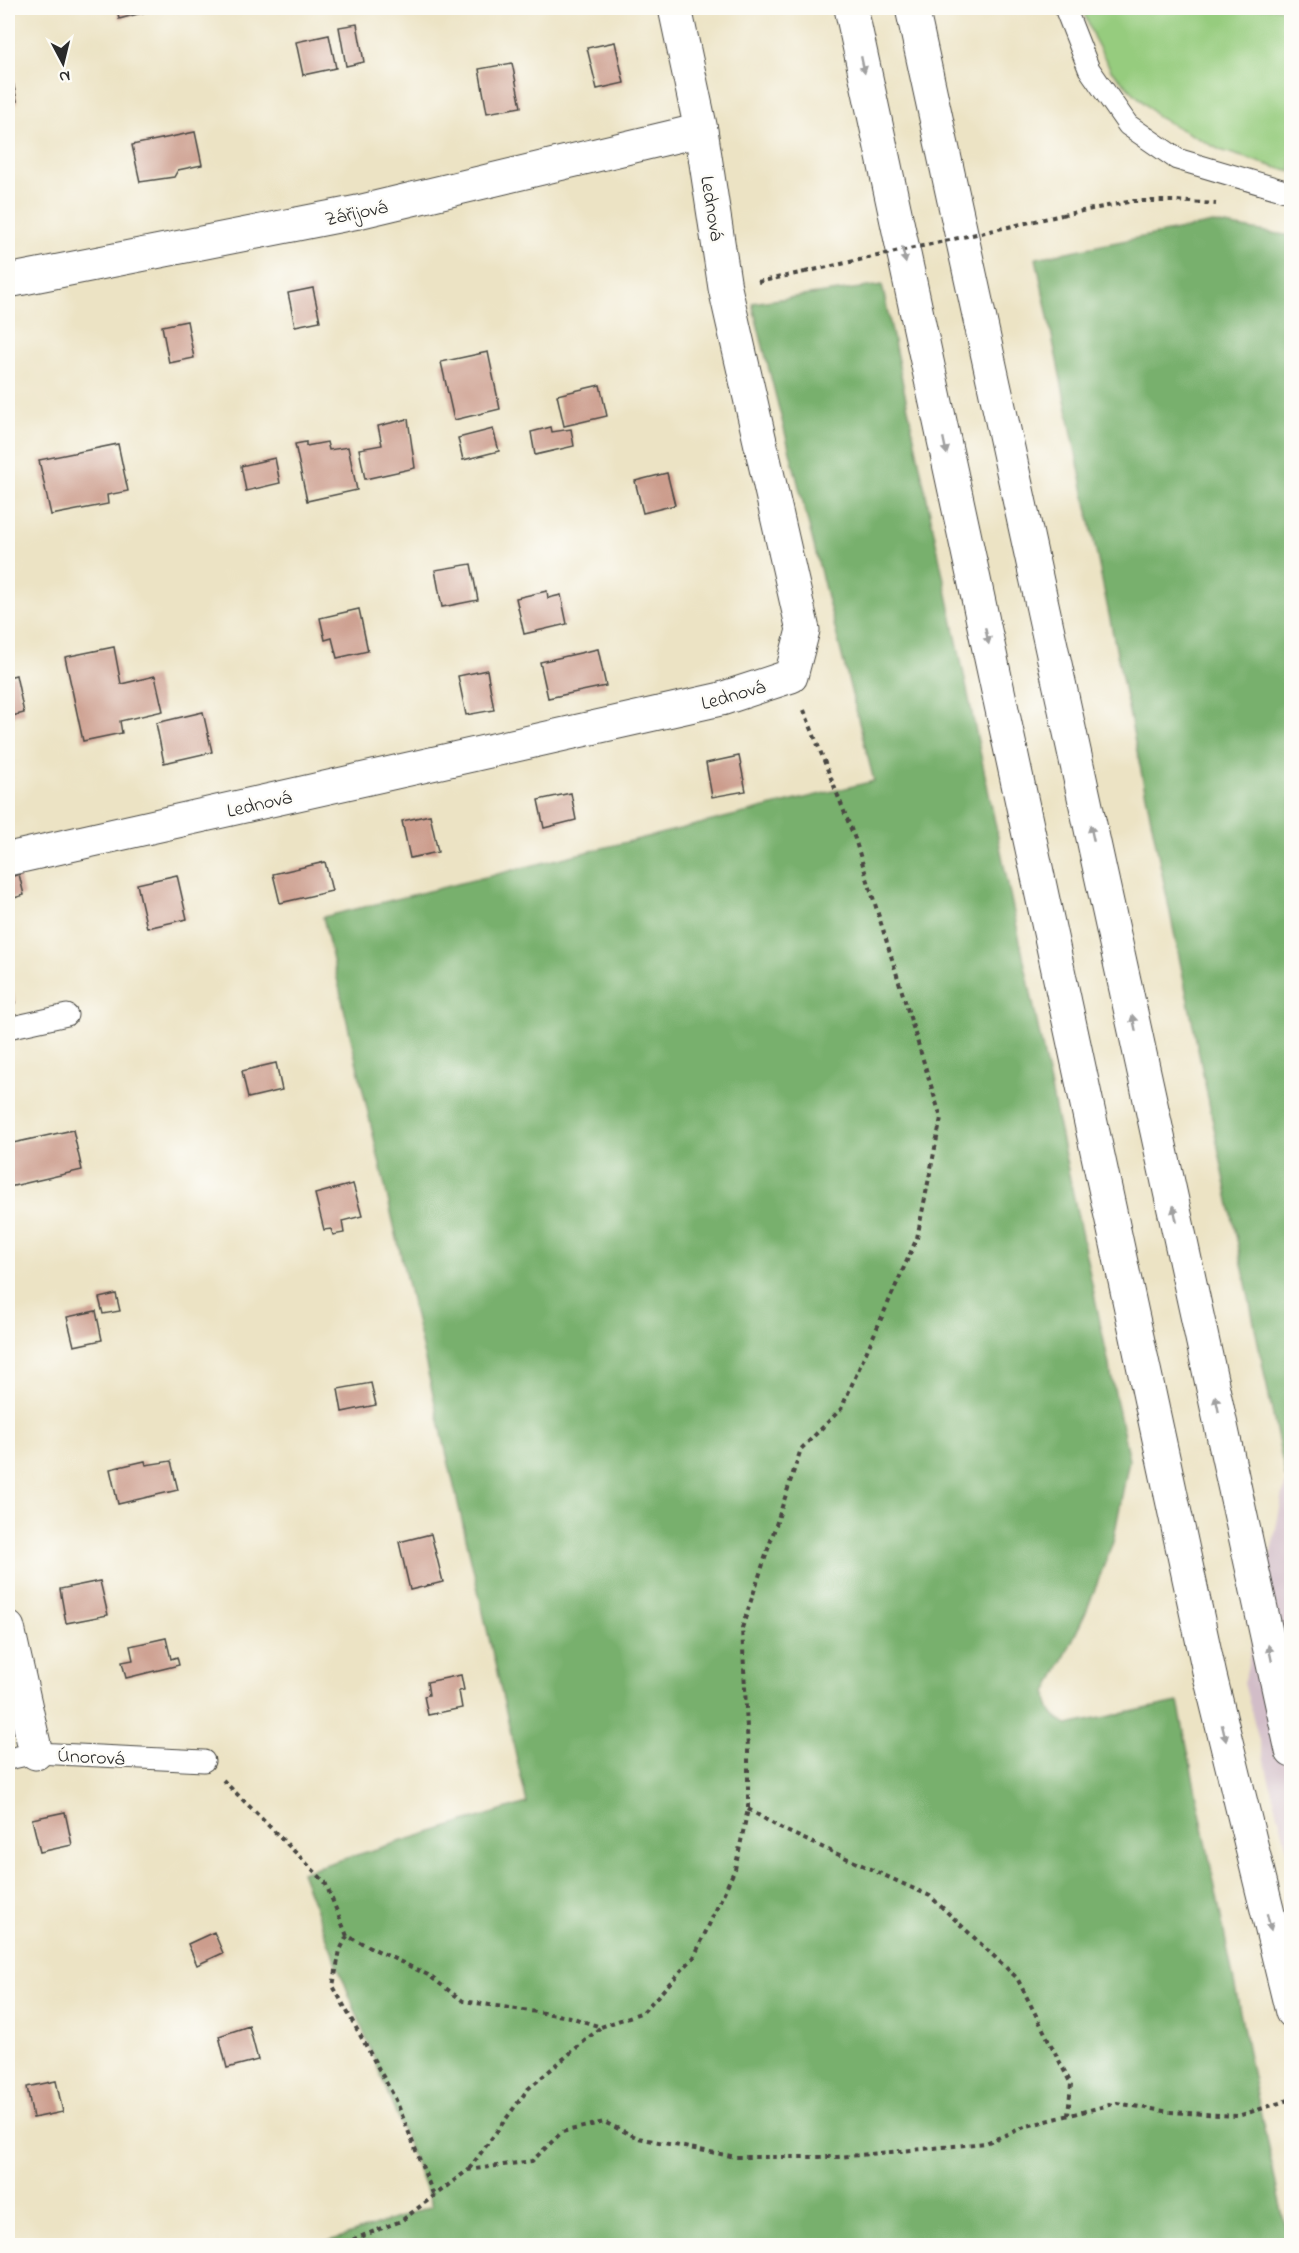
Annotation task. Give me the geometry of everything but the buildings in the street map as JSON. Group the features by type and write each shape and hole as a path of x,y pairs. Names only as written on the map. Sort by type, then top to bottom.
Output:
{"main road":[{"name":"Lednová","path":"8,859 721,699 791,676 803,630 725,288 701,130 675,8"},
{"path":"851,8 1210,1676 1292,2012"},
{"path":"912,8 1292,1751"},
{"name":"Zářijová","path":"8,281 358,212 701,130"},
{"name":"Únorová","path":"8,1628 22,1756"}],"lane":[{"path":"1065,8 1089,69 1128,125 1177,159 1292,193"},
{"path":"8,1028 67,1015"},
{"name":"Únorová","path":"22,1756 204,1761"}],"path":[{"path":"725,288 1133,201 1219,204"},
{"path":"336,2246 402,2221 468,2170 528,2089 601,2027 643,2012 694,1957 735,1869 748,1809 748,1749 742,1628 801,1449 841,1409 918,1239 941,1118 855,839 791,676"},
{"path":"204,1761 326,1882 347,1936 428,1975 463,2001 570,2018 601,2027"},
{"path":"748,1809 782,1829 930,1896 1017,1978 1071,2084 1068,2115"},
{"path":"347,1936 340,1950 333,1986 396,2100 434,2196"},
{"path":"468,2170 532,2161 562,2132 604,2122 638,2138 736,2157 838,2157 986,2144 1027,2126 1117,2103 1169,2112 1238,2116 1292,2099"}],"shaded area":[{"path":"1291,1455 1291,1864 1244,1683"}],"green space":[{"path":"1082,8 1291,8 1291,172 1220,150 1158,117 1111,70 1094,38"},
{"path":"1213,223 1291,236 1292,1455 1286,1479 1036,258"},
{"path":"882,285 1129,1460 1113,1542 1086,1612 1047,1693 1048,1704 1055,1716 1068,1725 1178,1702 1289,2245 318,2245 432,2206 301,1872 527,1803 323,917 874,781 752,303"}]}
